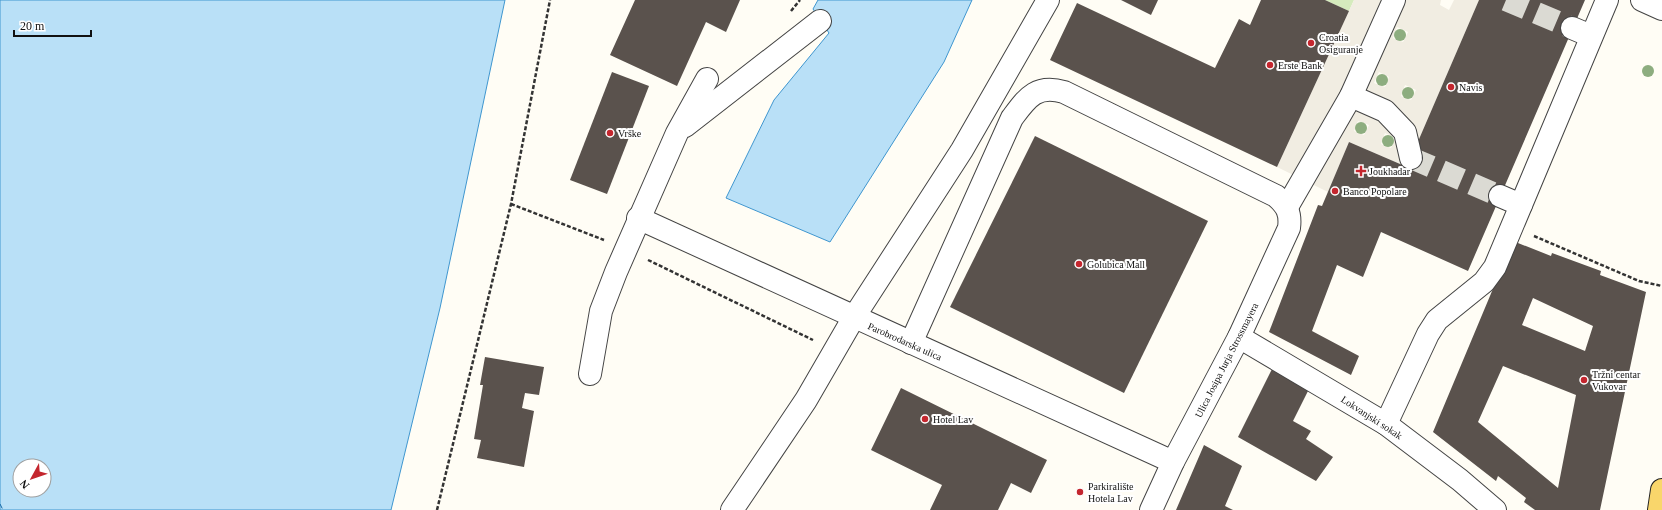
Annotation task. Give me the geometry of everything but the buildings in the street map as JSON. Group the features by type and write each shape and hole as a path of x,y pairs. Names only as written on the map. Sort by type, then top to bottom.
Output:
{"main road":[{"path":"1659,510 1662,490"}],"street":[{"path":"732,510 806,400 854,317 962,150 1048,0"},
{"path":"911,343 1012,118 1027,100 1040,91 1051,89 1064,92 1276,196 1287,207 1351,96 1394,0"},
{"path":"1386,424 1428,334 1437,320 1484,282 1494,267 1521,205 1582,32 1607,0"},
{"path":"1642,0 1662,9"},
{"path":"677,133 820,21"},
{"path":"590,374 601,311 625,249 677,133 707,79"},
{"path":"1351,96 1384,111 1406,132 1411,158"},
{"path":"1500,196 1521,205"},
{"name":"Ulica Josipa Jurja Strossmayera","path":"1151,510 1173,462 1239,337 1289,228 1290,217 1287,207"},
{"name":"Parobrodarska ulica","path":"638,218 1173,462"},
{"name":"Lokvanjski sokak","path":"1239,337 1386,424 1460,480 1495,510"}],"path":[{"path":"437,510 511,204 550,0"},
{"path":"511,204 625,249 835,351"},
{"path":"1512,227 1639,281 1662,286"}],"green space":[{"path":"1325,0 1354,0 1349,11"}],"shaded area":[{"path":"1354,0 1441,0 1440,5 1449,10 1454,0 1479,0 1407,167 1349,142 1328,192 1277,167","holes":["1397,27 1408,32 1403,42 1393,38","1379,72 1389,77 1385,87 1374,83","1405,85 1416,90 1411,100 1401,96","1358,121 1369,125 1364,135 1354,131","1385,133 1395,138 1391,148 1381,144"]}],"water":[{"path":"0,0 505,0 440,308 391,510 0,510"},
{"path":"818,0 972,0 944,62 830,242 726,198 774,100 829,33 813,9"}],"ferry route":[{"path":"0,504 3,510"}],"tunnel":[{"path":"1506,0 1572,28"},
{"path":"1411,158 1500,196"}],"place":[{"name":"Croatia Osiguranje","path":"1311,43"},
{"name":"Erste Bank","path":"1270,65"},
{"name":"Navis","path":"1451,87"},
{"name":"Vrške","path":"610,133"},
{"name":"Joukhadar","path":"1361,171"},
{"name":"Banco Popolare","path":"1335,191"},
{"name":"Golubica Mall","path":"1079,264"},
{"name":"Tržni centar Vukovar","path":"1584,380"},
{"name":"Hotel Lav","path":"925,419"},
{"name":"Parkiralište Hotela Lav","path":"1080,492"}]}
